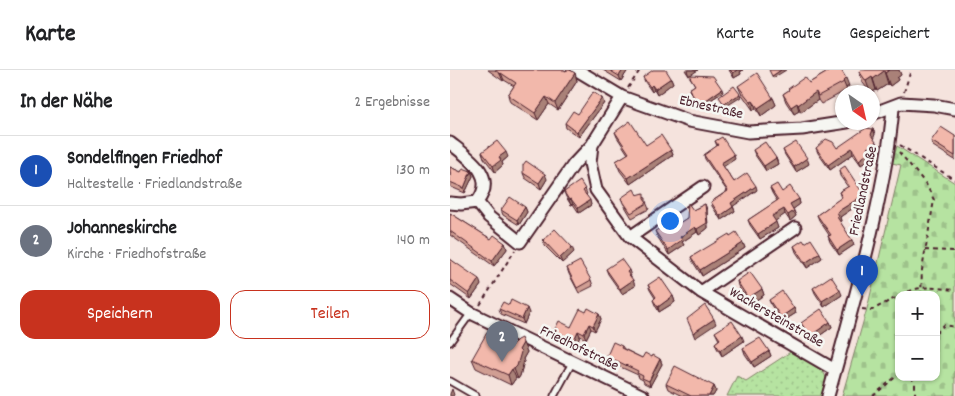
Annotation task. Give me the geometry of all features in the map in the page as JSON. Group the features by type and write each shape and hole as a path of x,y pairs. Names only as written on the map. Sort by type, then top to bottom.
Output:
{"street":[{"name":"Ebnestraße","path":"577,70 622,97 689,122 748,132 802,129 835,124"},
{"path":"477,202 489,217 520,242 574,164 592,145 622,97"},
{"path":"880,111 897,105 934,105 955,109"},
{"name":"Friedlandstraße","path":"828,396 865,260 897,105"},
{"path":"450,143 470,159 481,172 485,184 484,194 477,202 461,204 450,202"},
{"name":"Wackersteinstraße","path":"592,145 590,163 596,190 630,237 701,292 836,370"},
{"path":"630,237 703,187"},
{"name":"Wackersteinstraße","path":"701,292 795,228"},
{"name":"Friedhofstraße","path":"450,299 572,362 643,396"}],"lane":[{"path":"450,342 474,310"},
{"path":"554,396 572,362"},
{"path":"450,380 476,396"}],"path":[{"path":"622,97 640,70"},
{"path":"897,105 911,70"},
{"path":"890,141 955,180"},
{"path":"890,141 926,184 934,200 924,250 921,291"},
{"path":"924,250 955,251"},
{"path":"474,310 513,253"},
{"path":"908,291 921,287 955,290"},
{"path":"852,307 872,310 895,298"},
{"path":"940,329 944,325 955,327"},
{"path":"873,396 895,377"},
{"path":"914,381 915,396"}],"green space":[{"path":"897,146 955,183 955,396 842,396 868,305 901,165 892,163"},
{"path":"792,351 813,363 822,371 826,384 822,396 727,396 737,376 746,381"}],"building":[{"path":"495,70 570,70 575,73 555,103 546,97 535,113 508,95 516,83"},
{"path":"609,70 623,70 619,76"},
{"path":"653,70 666,70 671,78 655,89 652,85 650,87 643,77"},
{"path":"769,70 781,70 772,76"},
{"path":"831,70 841,70 846,78 844,82 835,85 835,87 818,96 816,92 798,105 797,103 791,107 783,94 805,77 809,83"},
{"path":"860,70 889,70 866,81"},
{"path":"757,73 773,98 758,108 738,86"},
{"path":"689,75 713,76 722,89 699,105 689,89 695,85"},
{"path":"734,86 740,94 724,104 719,97"},
{"path":"593,92 602,98 577,132 565,123 573,111 578,114"},
{"path":"630,121 646,145 661,135 671,150 628,178 616,161 629,153 615,132"},
{"path":"941,127 955,136 955,156 931,141"},
{"path":"863,130 873,130 871,135 876,142 867,148 870,152 859,160 852,148 828,165 816,148 826,139 833,142 837,148"},
{"path":"722,137 734,155 721,163 734,182 747,173 756,186 731,203 733,207 720,216 711,202 728,191 704,155 718,145 715,141"},
{"path":"497,141 506,152 499,157 501,160 493,166 482,152"},
{"path":"765,142 776,158 764,166 753,150"},
{"path":"796,142 807,158 794,167 783,150"},
{"path":"526,161 545,174 539,183 523,173 523,165"},
{"path":"845,166 864,195 837,212 839,216 837,217 852,240 837,250 828,236 831,235 817,215 842,197 839,192 849,186 839,170"},
{"path":"450,167 461,172 463,168 471,171 464,188 450,182 452,173 450,172"},
{"path":"580,181 585,189 583,191 590,200 578,208 571,199 569,200 564,192"},
{"path":"777,184 782,192 790,186 799,199 790,204 794,211 788,215 784,209 772,216 776,222 758,234 748,220 778,200 770,188"},
{"path":"634,189 637,195 644,193 644,199 647,203 631,213 621,198"},
{"path":"510,197 525,207 517,220 501,210"},
{"path":"688,203 693,210 705,204 707,223 697,229 695,227 680,237 682,240 668,250 655,231 670,223 673,227 687,218"},
{"path":"450,213 491,239 494,235 505,243 492,261 450,231"},
{"path":"555,229 572,247 560,258 543,240"},
{"path":"736,232 743,243 700,270 691,257 729,234 730,236"},
{"path":"811,239 820,253 805,263 794,246 803,240 805,243"},
{"path":"450,259 479,279 469,294 450,280"},
{"path":"621,259 633,280 620,289 606,269"},
{"path":"580,261 591,280 577,288 567,268"},
{"path":"750,272 762,289 748,298 737,281"},
{"path":"831,276 840,290 822,301 813,288"},
{"path":"660,277 673,296 658,307 653,300 656,297 648,285"},
{"path":"782,291 794,308 781,317 769,300"},
{"path":"511,300 527,308 522,319 499,309 503,302 509,305"},
{"path":"705,305 714,319 693,333 687,319"},
{"path":"588,308 599,314 593,326 589,324 584,334 578,331 574,340 554,331 559,321 571,327 580,309 586,312"},
{"path":"821,309 830,322 810,336 801,323"},
{"path":"732,321 742,336 720,350 715,343 720,339 715,332"},
{"path":"489,329 512,345 521,338 523,343 519,350 521,352 517,366 508,375 472,359"},
{"path":"760,338 769,351 752,362 743,348"},
{"path":"613,342 642,358 645,353 660,359 649,381 642,378 643,376 637,373 638,371 615,360 614,362 606,358"},
{"path":"675,366 714,386 709,396 691,396 666,384"}],"place":[{"name":"Sondelfingen Friedhof","path":"862,296"},
{"name":"Johanneskirche","path":"502,362"}]}
